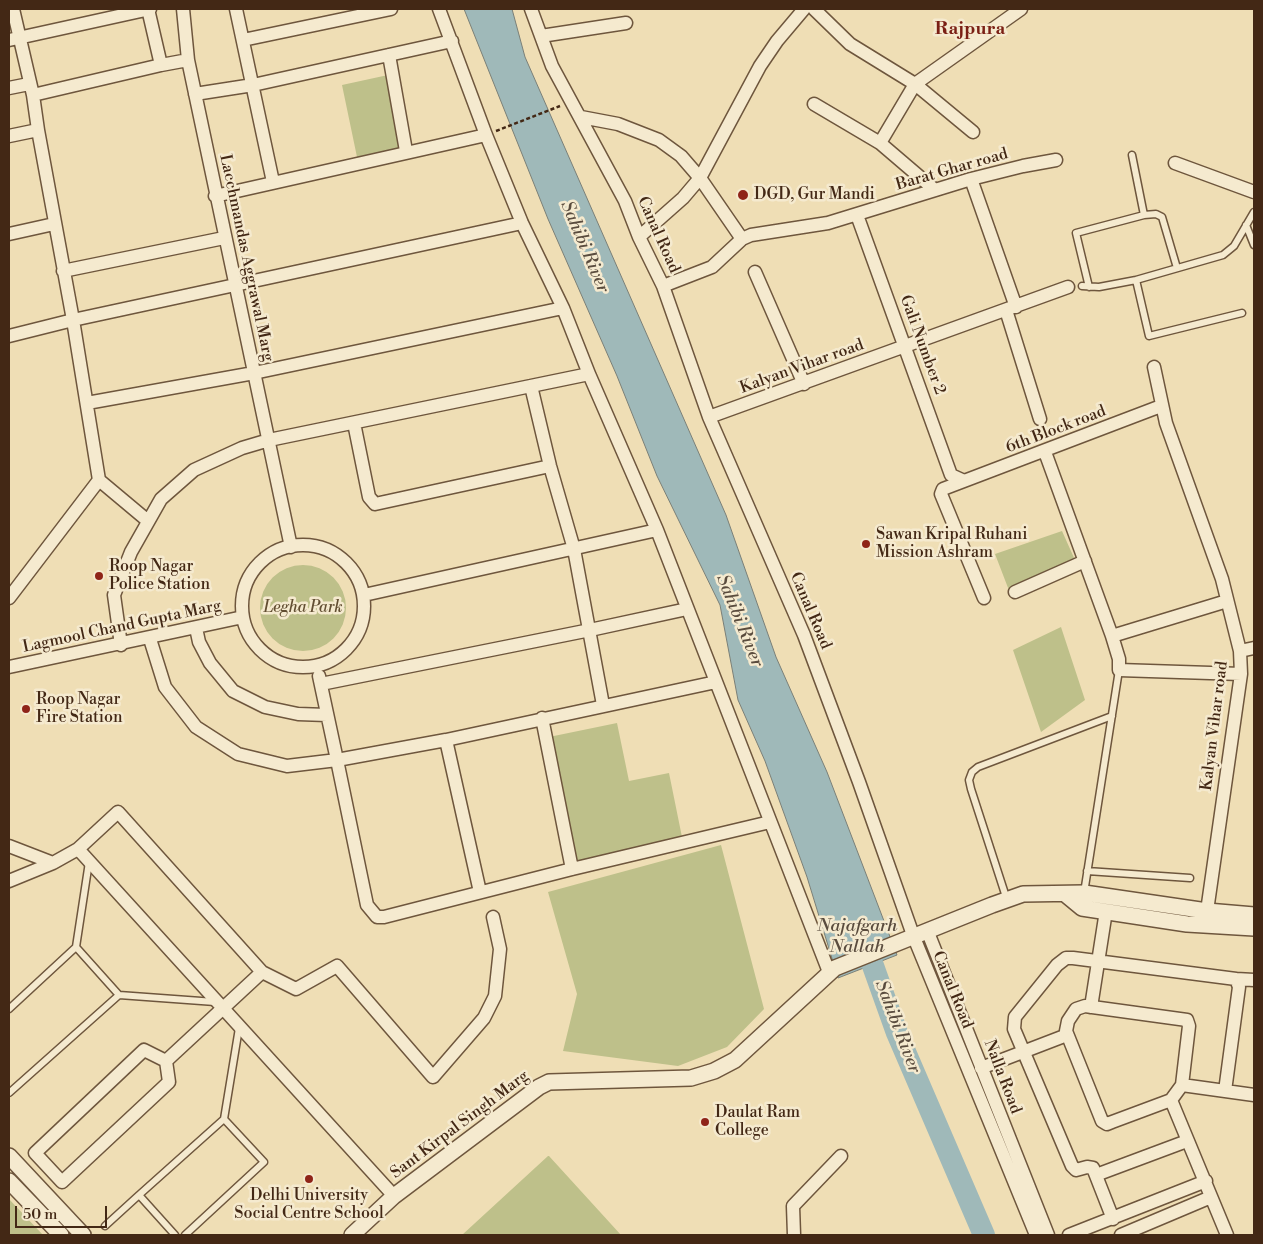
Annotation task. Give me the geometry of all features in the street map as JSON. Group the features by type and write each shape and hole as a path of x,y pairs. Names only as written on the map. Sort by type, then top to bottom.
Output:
{"street":[{"path":"13,9 14,39 31,90 73,320 99,480 148,521"},
{"path":"14,39 95,14 149,9 161,65"},
{"name":"Lacchmandas Aggrawal Marg","path":"183,9 188,60 215,196 269,440 290,546"},
{"path":"236,9 273,182"},
{"path":"243,40 391,9"},
{"path":"439,9 486,135 522,223 563,308 589,374 656,530 770,822 832,970 908,937 1023,894 1084,893 1206,911 1254,915"},
{"name":"Canal Road","path":"531,9 552,66 582,117 625,201 639,237 663,286 710,417 804,635 859,782 908,937 1036,1235"},
{"path":"639,237 683,198 700,178 760,66 777,41 804,9"},
{"path":"814,9 850,44 915,84 973,132"},
{"path":"880,143 915,84 1015,10"},
{"path":"541,36 626,23"},
{"path":"195,94 253,86 452,41"},
{"path":"389,55 406,151"},
{"path":"9,88 31,90 188,60"},
{"path":"814,104 880,143 935,190"},
{"path":"582,117 618,124 659,140 680,156 700,178 742,239 712,267 663,286"},
{"path":"9,136 38,130"},
{"path":"215,196 406,151 486,135"},
{"name":"Barat Ghar road","path":"742,239 751,235 828,223 971,179 1056,160"},
{"path":"1175,163 1254,192"},
{"path":"971,179 1011,308 1040,419"},
{"name":"Gali Number 2","path":"858,215 951,475 962,480"},
{"path":"9,336 73,320 235,287 522,223"},
{"path":"9,234 54,224"},
{"path":"63,271 224,238"},
{"path":"755,272 804,384"},
{"path":"906,347 1068,287"},
{"path":"87,403 254,373 563,308"},
{"name":"Kalyan Vihar road","path":"710,417 906,347"},
{"name":"Kalyan Vihar road","path":"1154,367 1161,406 1222,579 1240,651 1241,674 1206,911"},
{"path":"121,645 114,595 131,552 161,499 194,470 242,448 269,440 589,374"},
{"path":"531,386 550,466 574,549 603,706"},
{"name":"6th Block road","path":"984,598 941,494 943,489 962,480 1045,452 1161,406"},
{"path":"354,423 369,497 375,504 550,466"},
{"path":"1045,452 1120,659 1120,670 1241,674"},
{"path":"9,598 99,480"},
{"path":"364,596 656,530"},
{"path":"299,544 320,546 339,556 354,571 364,596 363,617 356,637 342,653 317,665 300,667 280,663 262,651 249,634 243,617 243,596 250,576 263,559 278,550 290,546 299,544"},
{"path":"1015,592 1085,561"},
{"path":"1112,636 1227,602"},
{"path":"321,684 590,630 687,608"},
{"name":"Lagmool Chand Gupta Marg","path":"9,668 150,639 243,617"},
{"path":"196,628 199,642 210,663 233,691 265,707 298,714 327,715"},
{"path":"150,639 165,687 196,727 238,754 287,766 337,760 446,740 716,682"},
{"path":"1240,651 1254,648"},
{"path":"317,665 367,905 377,917 384,917 572,869 770,822"},
{"path":"542,718 572,869"},
{"path":"446,740 480,892"},
{"path":"9,881 53,863 78,849 118,812 262,972 296,989 337,966 433,1077 484,1018 495,996 500,949 493,917"},
{"path":"9,846 53,863"},
{"path":"78,849 394,1196"},
{"path":"1065,894 1082,908 1187,924 1254,928"},
{"path":"1092,1006 1106,911"},
{"name":"Nalla Road","path":"927,930 1048,1235"},
{"path":"1113,1220 1096,1175 1091,1167 1076,1170 1072,1166 1014,1028 1015,1017 1051,972 1066,958 1254,980"},
{"name":"Sant Kirpal Singh Marg","path":"352,1235 394,1196 529,1093 549,1082 691,1078 714,1071 735,1060 792,1010 832,970"},
{"path":"166,1061 221,1005 262,972"},
{"path":"1225,1091 1239,988 1236,979"},
{"path":"1084,1006 1187,1020 1189,1026 1182,1085 1171,1100 1107,1124 1102,1122 1067,1035 1066,1026 1076,1009 1084,1006"},
{"path":"981,1068 1067,1035"},
{"path":"144,1050 166,1061 169,1082 62,1182 36,1153 144,1050"},
{"path":"1182,1085 1254,1095"},
{"path":"1171,1100 1227,1235"},
{"path":"1096,1175 1187,1141"},
{"path":"9,1156 83,1235"},
{"path":"794,1235 793,1206 841,1156"},
{"path":"9,1181 61,1235"},
{"path":"1069,1235 1113,1220 1206,1181"},
{"path":"1121,1235 1211,1197"}],"lane":[{"path":"1132,155 1144,215"},
{"path":"1177,268 1162,217 1156,214 1144,215 1076,233 1086,286 1136,280 1222,255 1234,246 1254,212"},
{"path":"1246,225 1254,245"},
{"path":"1136,280 1149,336 1242,313"},
{"path":"1084,893 1120,670"},
{"path":"1007,900 971,789 970,780 972,772 978,767 1112,716"},
{"path":"9,1010 76,947 89,861"},
{"path":"1087,872 1190,878"},
{"path":"76,947 120,994 221,1005"},
{"path":"9,1093 120,994"},
{"path":"105,1226 224,1119 239,1026"},
{"path":"185,1235 264,1162 224,1119"},
{"path":"139,1195 175,1235"}],"path":[{"path":"499,130 550,110"}],"green space":[{"path":"388,75 402,148 357,157 342,85"},
{"path":"1062,531 1079,569 1010,593 995,554"},
{"name":"Legha Park","path":"295,565 311,565 320,568 334,577 343,591 346,608 343,625 334,639 320,648 311,651 295,651 279,644 267,632 260,616 260,600 267,584 279,572"},
{"path":"1061,627 1085,700 1041,732 1013,650"},
{"path":"617,723 629,781 669,773 683,842 576,865 549,737"},
{"path":"721,845 764,1009 727,1047 678,1066 563,1051 577,994 548,892"},
{"path":"548,1156 621,1235 462,1235"},
{"path":"9,1199 43,1235 9,1235"}],"water":[{"name":"Najafgarh Nallah","path":"464,9 512,9 525,57 726,515 776,657 827,772 897,955 838,978 807,877 765,761 738,700 720,605 657,476 617,376 548,219"}],"waterway":[{"name":"Sahibi River","path":"862,935 897,1033 984,1235"}],"place":[{"name":"DGD, Gur Mandi","path":"743,195"},
{"name":"Sawan Kripal Ruhani Mission Ashram","path":"866,544"},
{"name":"Roop Nagar Police Station","path":"99,576"},
{"name":"Roop Nagar Fire Station","path":"26,709"},
{"name":"Daulat Ram College","path":"705,1122"},
{"name":"Delhi University Social Centre School","path":"309,1179"}],"district":[{"name":"Rajpura","path":"970,30"}]}
